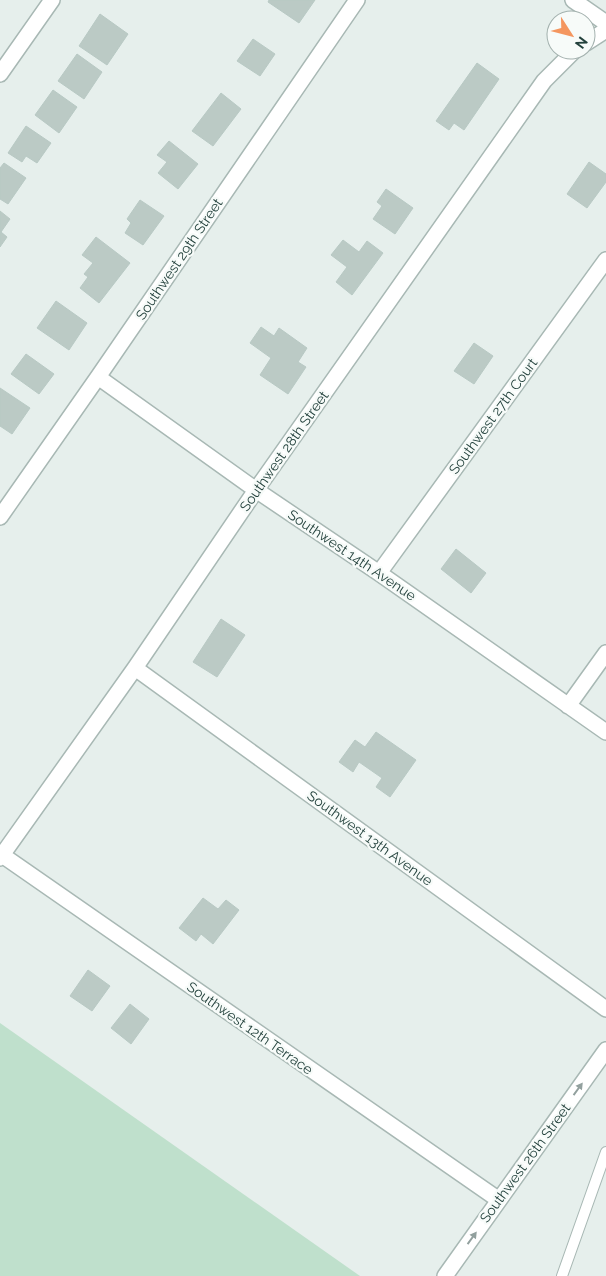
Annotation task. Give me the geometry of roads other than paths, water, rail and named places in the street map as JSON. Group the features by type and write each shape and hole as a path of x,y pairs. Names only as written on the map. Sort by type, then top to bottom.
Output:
{"street":[{"path":"0,74 52,0"},
{"name":"Southwest 29th Street","path":"0,517 357,0"},
{"path":"573,0 606,23"},
{"name":"Southwest 28th Street","path":"1,856 544,81 565,60"},
{"name":"Southwest 27th Court","path":"379,573 606,260"},
{"name":"Southwest 14th Avenue","path":"98,377 256,490 379,573 606,732"},
{"path":"568,706 606,653"},
{"name":"Southwest 13th Avenue","path":"134,668 606,1009"},
{"name":"Southwest 12th Terrace","path":"1,856 499,1200"},
{"name":"Southwest 26th Street","path":"444,1276 606,1050"}],"lane":[{"path":"562,1276 606,1152"}]}
